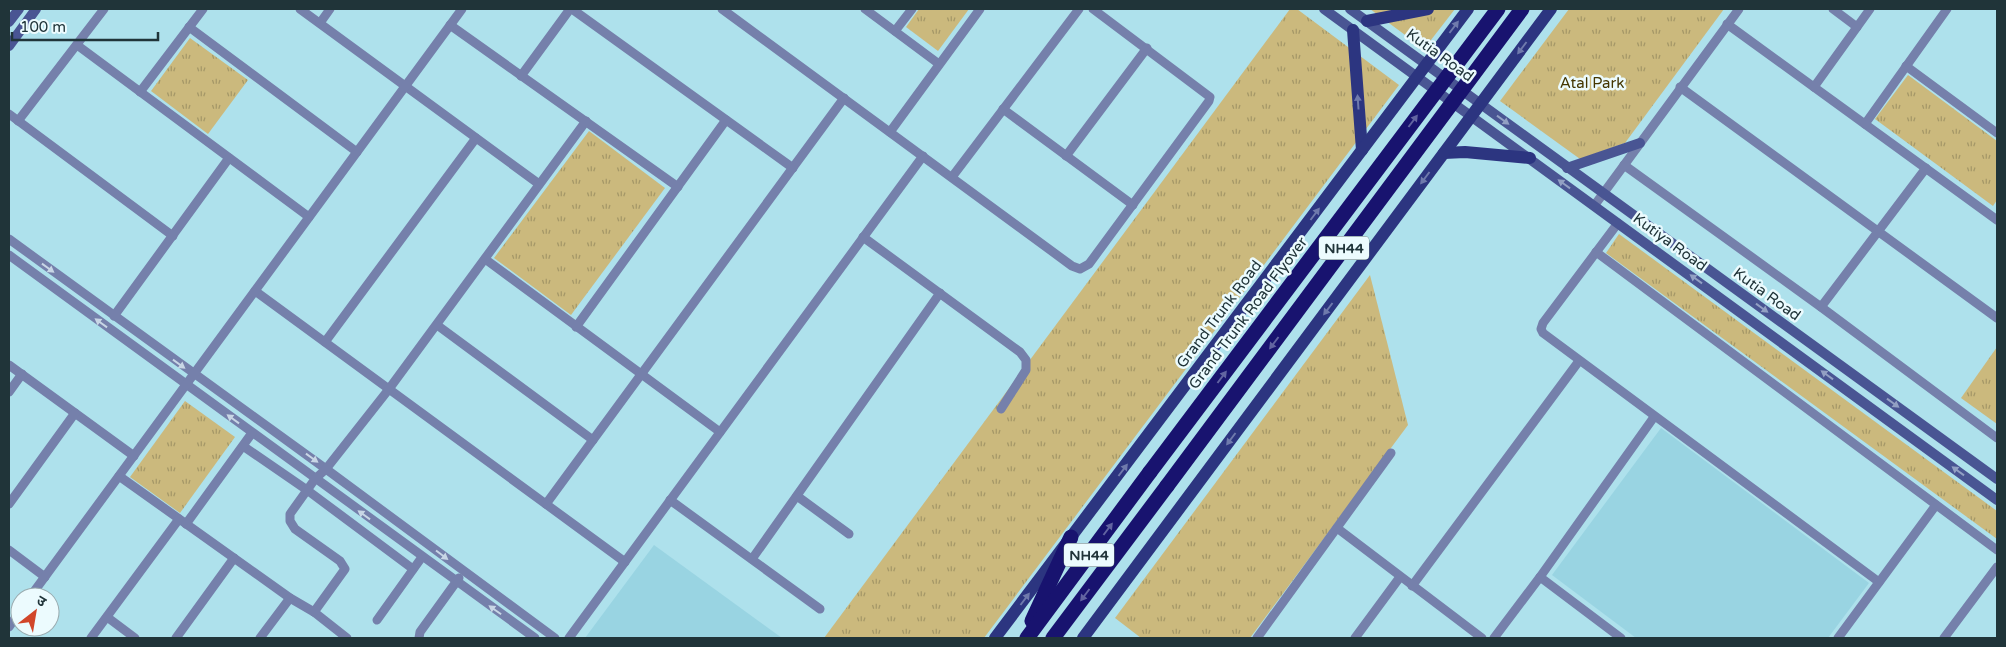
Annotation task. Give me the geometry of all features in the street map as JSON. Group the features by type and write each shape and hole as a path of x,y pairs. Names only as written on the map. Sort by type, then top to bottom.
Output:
{"highway":[{"name":"Grand Trunk Road Flyover","path":"1025,638 1498,9"},
{"name":"NH44","path":"1052,638 1522,9"},
{"path":"1025,638 1071,538"}],"main road":[{"path":"1367,21 1428,9"},
{"name":"Grand Trunk Road","path":"995,638 1468,9"},
{"path":"1083,638 1551,9"},
{"path":"1352,30 1362,150"},
{"path":"1444,153 1465,152 1525,155"}],"street":[{"path":"9,22 19,9"},
{"path":"9,46 36,9"},
{"path":"18,121 104,9"},
{"path":"140,92 203,9"},
{"path":"300,9 539,184"},
{"path":"320,23 330,9"},
{"path":"38,587 462,9"},
{"path":"521,76 571,9 793,168"},
{"path":"722,9 1072,266 1080,269 1089,264 1209,102 1210,97 1206,92 1093,9"},
{"path":"864,9 939,64"},
{"path":"895,31 912,9"},
{"path":"890,132 980,9"},
{"path":"952,177 1079,9"},
{"name":"Kutiya Road","path":"1324,9 1997,500"},
{"name":"Kutia Road","path":"1350,9 1997,479"},
{"path":"1594,206 1739,9"},
{"path":"1833,9 1857,27"},
{"path":"1814,87 1870,9"},
{"path":"1865,124 1947,9"},
{"path":"1727,24 1996,218"},
{"path":"450,25 678,187"},
{"path":"189,27 357,152"},
{"path":"1384,52 1393,40"},
{"path":"77,45 309,217"},
{"path":"1066,156 1147,48"},
{"path":"1906,66 1997,132"},
{"path":"1680,87 1997,318"},
{"path":"546,504 844,98"},
{"path":"1003,109 1133,205"},
{"path":"9,114 173,236"},
{"path":"576,327 726,120"},
{"path":"314,612 345,569 340,561 295,529 290,521 290,514 315,479 326,469 389,389 586,121"},
{"path":"325,342 476,138"},
{"path":"1525,155 1529,139"},
{"path":"1568,168 1640,143"},
{"path":"569,638 923,156"},
{"path":"114,316 229,158"},
{"path":"1624,165 1821,307 1997,438"},
{"path":"1821,307 1926,168"},
{"path":"1618,222 1543,323 1541,329 1543,333 1879,582"},
{"path":"863,237 1020,352 1026,360 1026,370 1001,409"},
{"path":"9,239 555,638"},
{"path":"1596,252 1997,550"},
{"path":"9,255 535,638"},
{"path":"485,259 720,432"},
{"path":"255,290 625,562"},
{"path":"752,559 940,293"},
{"path":"437,325 593,440"},
{"path":"1412,586 1579,361"},
{"path":"9,365 134,456"},
{"path":"9,392 22,374"},
{"path":"9,504 75,413"},
{"path":"1494,638 1654,417"},
{"path":"91,638 252,433"},
{"path":"243,446 307,490 413,569"},
{"path":"1257,638 1391,453"},
{"path":"119,476 290,598 314,612 342,637"},
{"path":"797,496 849,534"},
{"path":"670,500 820,609"},
{"path":"1838,638 1936,505"},
{"path":"1337,528 1482,638"},
{"path":"9,550 45,577"},
{"path":"376,620 422,557"},
{"path":"176,638 234,558"},
{"path":"1944,638 1997,567"},
{"path":"419,638 420,632 464,572"},
{"path":"1357,638 1400,577"},
{"path":"1540,577 1621,638"},
{"path":"260,638 290,598"},
{"path":"106,618 135,638"}],"shaded area":[{"path":"1661,428 1869,583 1828,638 1636,638 1552,575"},
{"path":"654,545 782,638 585,638"}],"green space":[{"path":"919,9 969,9 938,51 906,27"},
{"path":"1290,9 1297,9 1399,85 984,638 824,638"},
{"path":"1370,9 1455,9 1424,49"},
{"name":"Atal Park","path":"1569,9 1724,9 1625,143 1580,159 1500,101"},
{"path":"190,38 248,80 208,134 151,91"},
{"path":"1908,75 1997,141 1997,200 1993,206 1875,119"},
{"path":"589,131 665,188 571,315 494,258"},
{"path":"1619,234 1997,511 1997,539 1606,253"},
{"path":"1370,275 1408,425 1250,638 1141,638 1115,618"},
{"path":"1997,347 1997,424 1961,398"},
{"path":"185,401 235,437 180,513 130,477"}]}
